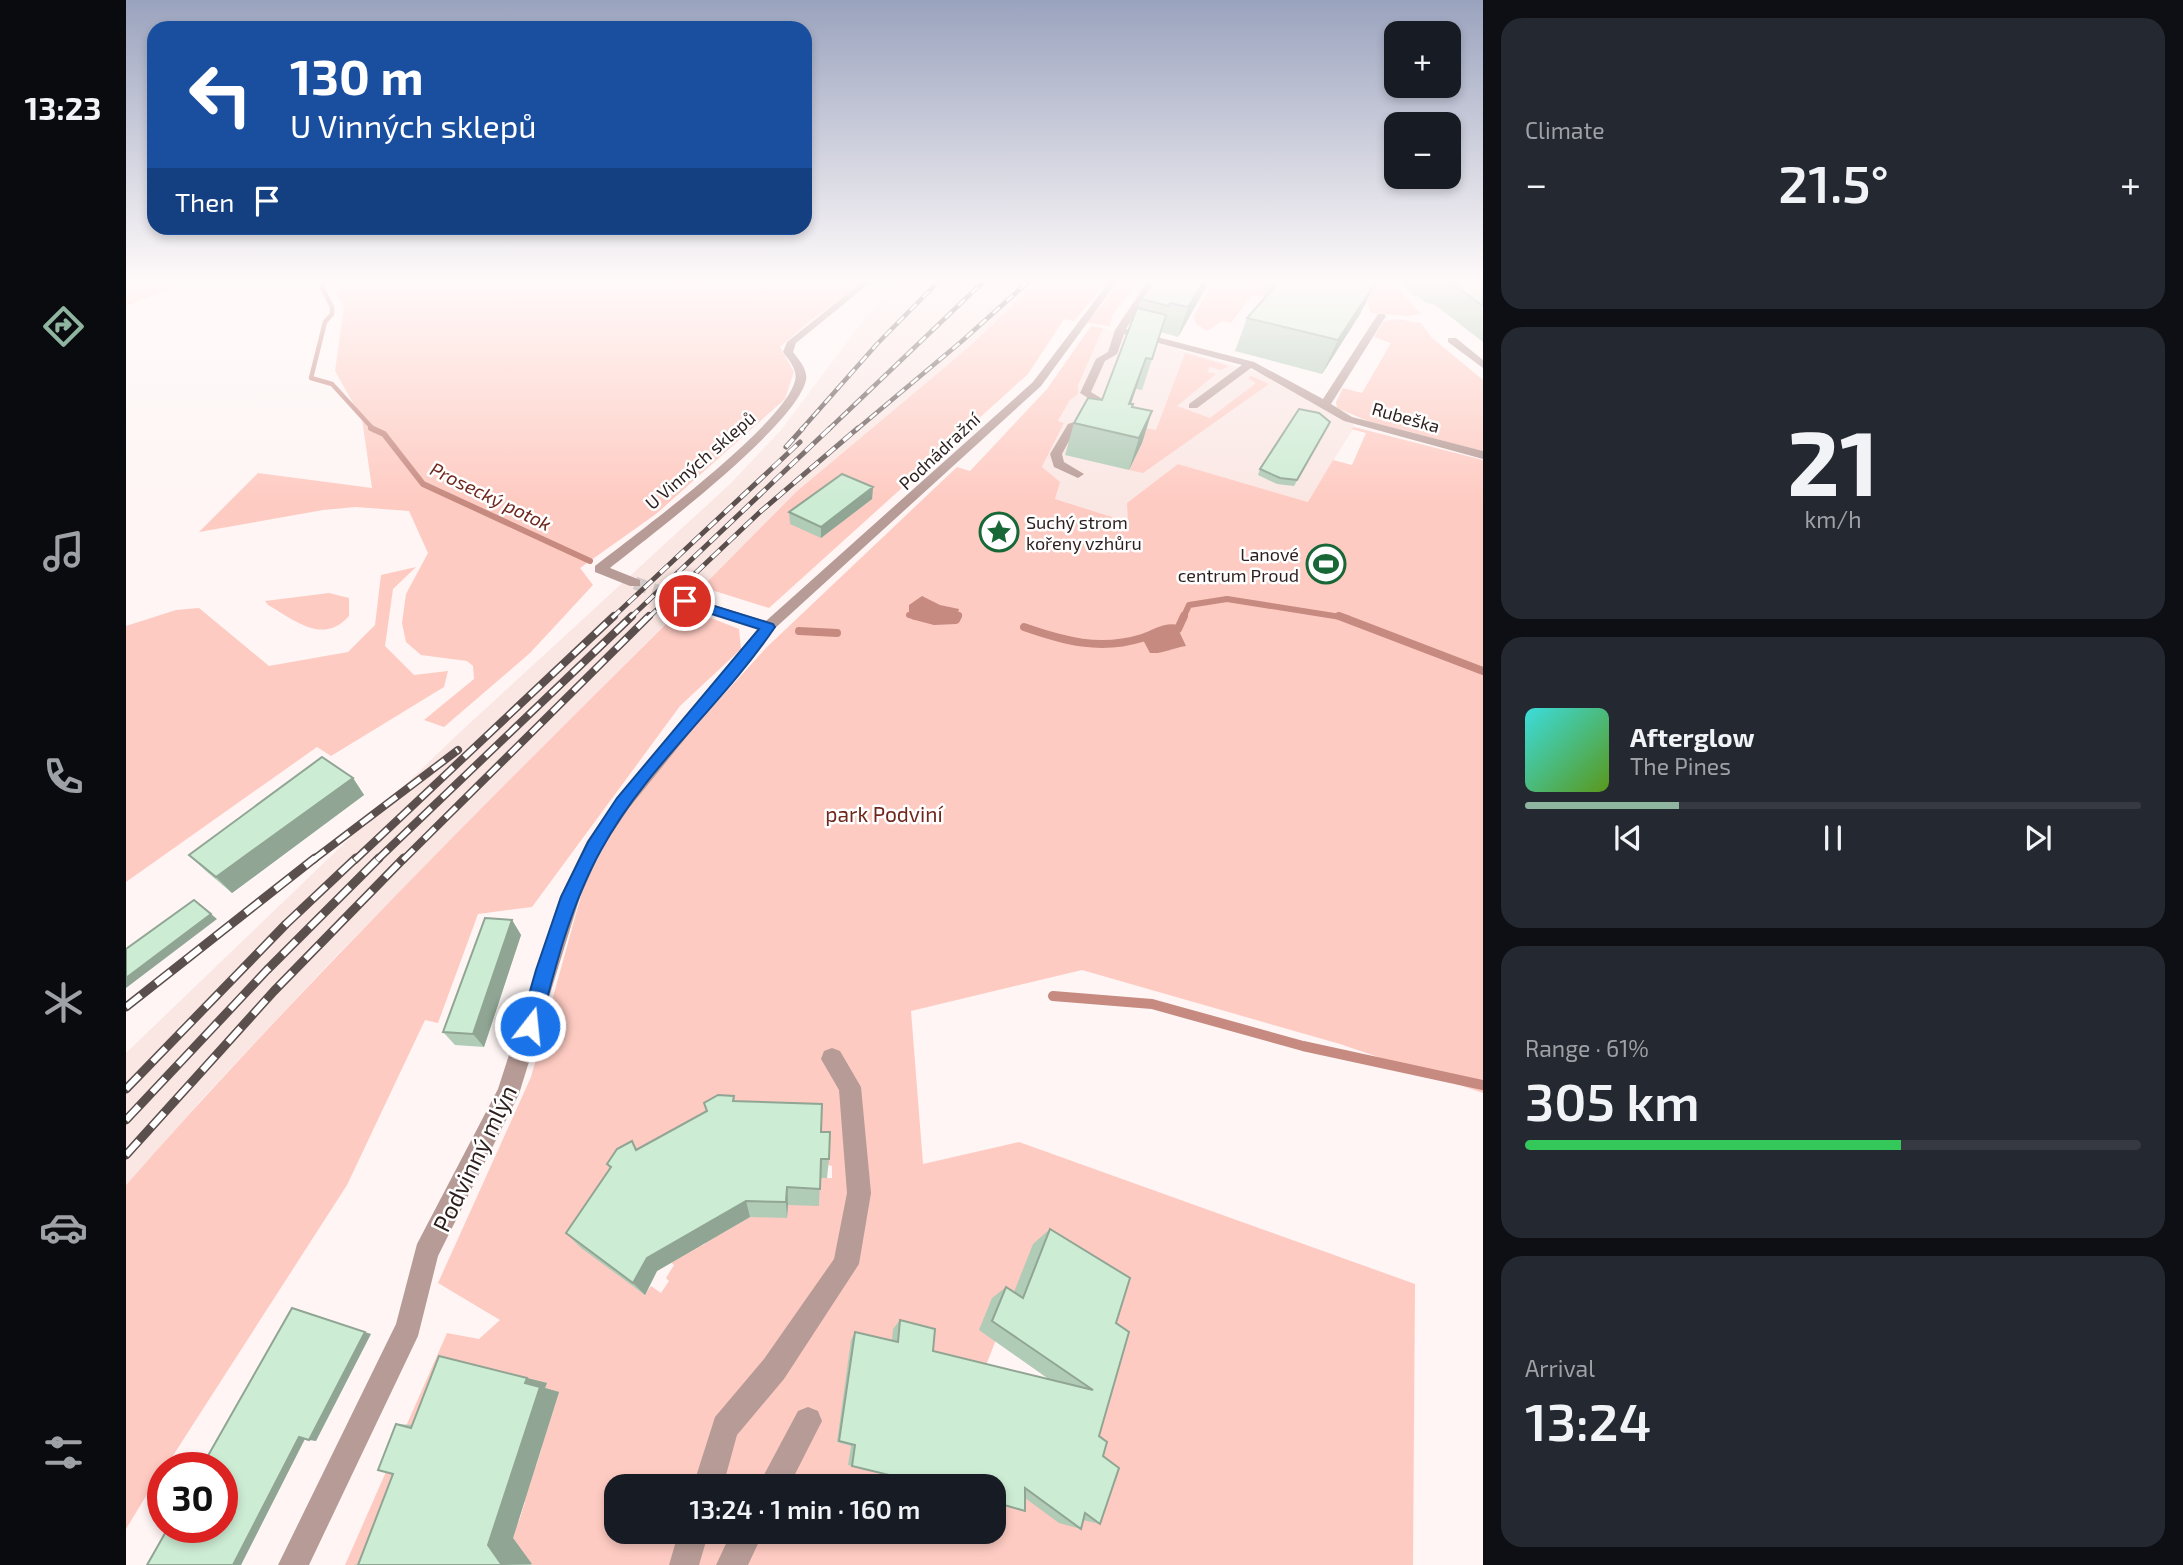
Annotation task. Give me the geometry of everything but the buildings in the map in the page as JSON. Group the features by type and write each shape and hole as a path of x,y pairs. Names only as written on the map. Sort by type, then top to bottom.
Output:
{"street":[{"name":"U Vinných sklepů","path":"635,583 600,569 721,471 769,426 793,398 801,382 801,370 790,355"},
{"name":"Podnádražní","path":"768,627 897,513 1037,383 1057,355"},
{"path":"1078,474 1058,464 1056,454 1072,426 1088,421 1099,400 1084,393 1101,359 1110,355"},
{"name":"Rubeška","path":"1216,355 1263,369 1349,419 1483,455"},
{"path":"1324,405 1356,355"},
{"path":"1193,406 1250,364"},
{"path":"685,601 768,627"},
{"name":"Podvinný mlýn","path":"293,1565 408,1326 426,1253 508,1094 570,897 594,846 623,803 768,627"},
{"path":"711,1474 725,1427 774,1369 846,1264 859,1193 850,1087 832,1059"},
{"path":"779,1474 808,1421"},
{"path":"684,1565 690,1544"},
{"path":"731,1565 742,1544"}],"shaded area":[{"path":"837,355 959,355 797,491 336,956 202,1099 126,1185 126,1053 457,735 730,484 781,430"},
{"path":"1092,355 1197,355 1260,373 1353,424 1354,427 1308,502 1178,464 1128,522 1055,499 1059,482 1042,468 1064,423 1058,422 1070,400 1078,394 1078,387"},
{"path":"922,596 940,605 959,609 956,620 934,621 909,615 909,605"},
{"path":"1168,627 1178,629 1186,646 1150,653 1142,638"}],"green space":[{"path":"337,355 784,355 794,372 785,399 656,514 580,568 593,585 530,653 444,727 424,720 474,679 473,666 467,661 421,655 406,642 402,623 406,594 428,553 409,511 356,507 323,510 199,532 258,473 372,488 362,419 335,371"},
{"path":"959,355 1040,355 1028,374 769,608 702,587 797,491"},
{"name":"park Podviní","path":"1071,355 1091,355 1078,386 1078,394 1070,400 1058,421 1064,423 1042,467 1060,482 1055,499 1128,522 1127,503 1178,464 1308,502 1333,460 1352,465 1366,433 1351,429 1354,427 1483,460 1483,1093 1340,1044 1082,970 911,1011 923,1164 1019,1142 1415,1284 1413,1565 532,1565 522,1551 508,1541 514,1520 519,1521 525,1502 511,1497 536,1465 542,1447 377,1565 345,1565 447,1333 479,1339 500,1320 438,1283 531,1077 585,881 632,795 767,647 957,467 970,471 1047,389","holes":["828,1165 832,1166 832,1178 820,1178 788,1205 787,1218 735,1210 704,1240 705,1244 667,1259 674,1265 666,1278 669,1281 661,1293 651,1286 645,1294 582,1248","1008,1309 1074,1390 1008,1487 1006,1544 604,1544 604,1474 893,1474 893,1470 849,1465 851,1446 837,1442 891,1350 983,1373"]},
{"path":"1184,355 1229,366 1221,370 1210,367 1207,372 1216,374 1177,406 1210,418 1256,383 1248,378 1251,376 1269,384 1143,473 1129,470 1141,444 1140,427 1156,430"},
{"path":"1384,355 1453,355 1483,380 1483,451 1370,422 1337,408 1336,402 1343,388 1362,393"},
{"path":"416,567 393,589 385,646 414,675 448,671 444,687 331,756 317,747 126,882 126,626 176,610 199,608 269,666 348,652 375,625 381,575"},
{"path":"329,593 349,598 349,616 329,629 299,623 265,601"},
{"path":"683,607 739,629 741,649 680,706 532,907 478,914 438,1023 425,1020 347,1185 175,1452 147,1452 147,1494 126,1529 126,1185 261,1036 470,820"},
{"path":"909,1462 928,1474 908,1474"}],"waterway":[{"name":"Prosecký potok","path":"317,355 311,378 332,384 373,429"},
{"name":"Prosecký potok","path":"373,429 384,434 423,484 590,561"},
{"name":"Prosecký potok","path":"1183,618 1189,605 1227,599 1342,617"},
{"name":"Prosecký potok","path":"909,615 922,618"},
{"name":"Prosecký potok","path":"915,616 934,621 957,618"},
{"name":"Prosecký potok","path":"1024,627 1082,643 1111,644 1142,638 1164,629 1178,629 1184,616"},
{"name":"Prosecký potok","path":"1342,617 1347,618"},
{"name":"Prosecký potok","path":"1342,617 1483,671"},
{"name":"Prosecký potok","path":"799,631 837,633"},
{"path":"1053,996 1152,1004 1303,1046 1483,1085"}],"tunnel":[{"path":"635,583 685,601"}],"railway":[{"path":"801,430 867,355"},
{"path":"828,430 907,355"},
{"path":"856,430 945,355"},
{"path":"786,447 803,428"},
{"path":"630,618 830,428"},
{"path":"648,618 760,512 858,428"},
{"path":"612,618 800,442"},
{"path":"355,860 614,616"},
{"path":"377,860 632,616"},
{"path":"403,860 649,616"},
{"path":"313,860 458,750"},
{"path":"126,1007 315,858"},
{"path":"126,1089 286,924 356,858"},
{"path":"126,1155 274,991 404,858"},
{"path":"126,1120 267,970 377,860"}],"place":[{"name":"Suchý strom kořeny vzhůru","path":"999,532"},
{"name":"Lanové centrum Proud","path":"1326,564"}],"route":[{"path":"530,1026 545,970 570,897 594,846 623,803 768,627 685,601"}]}
